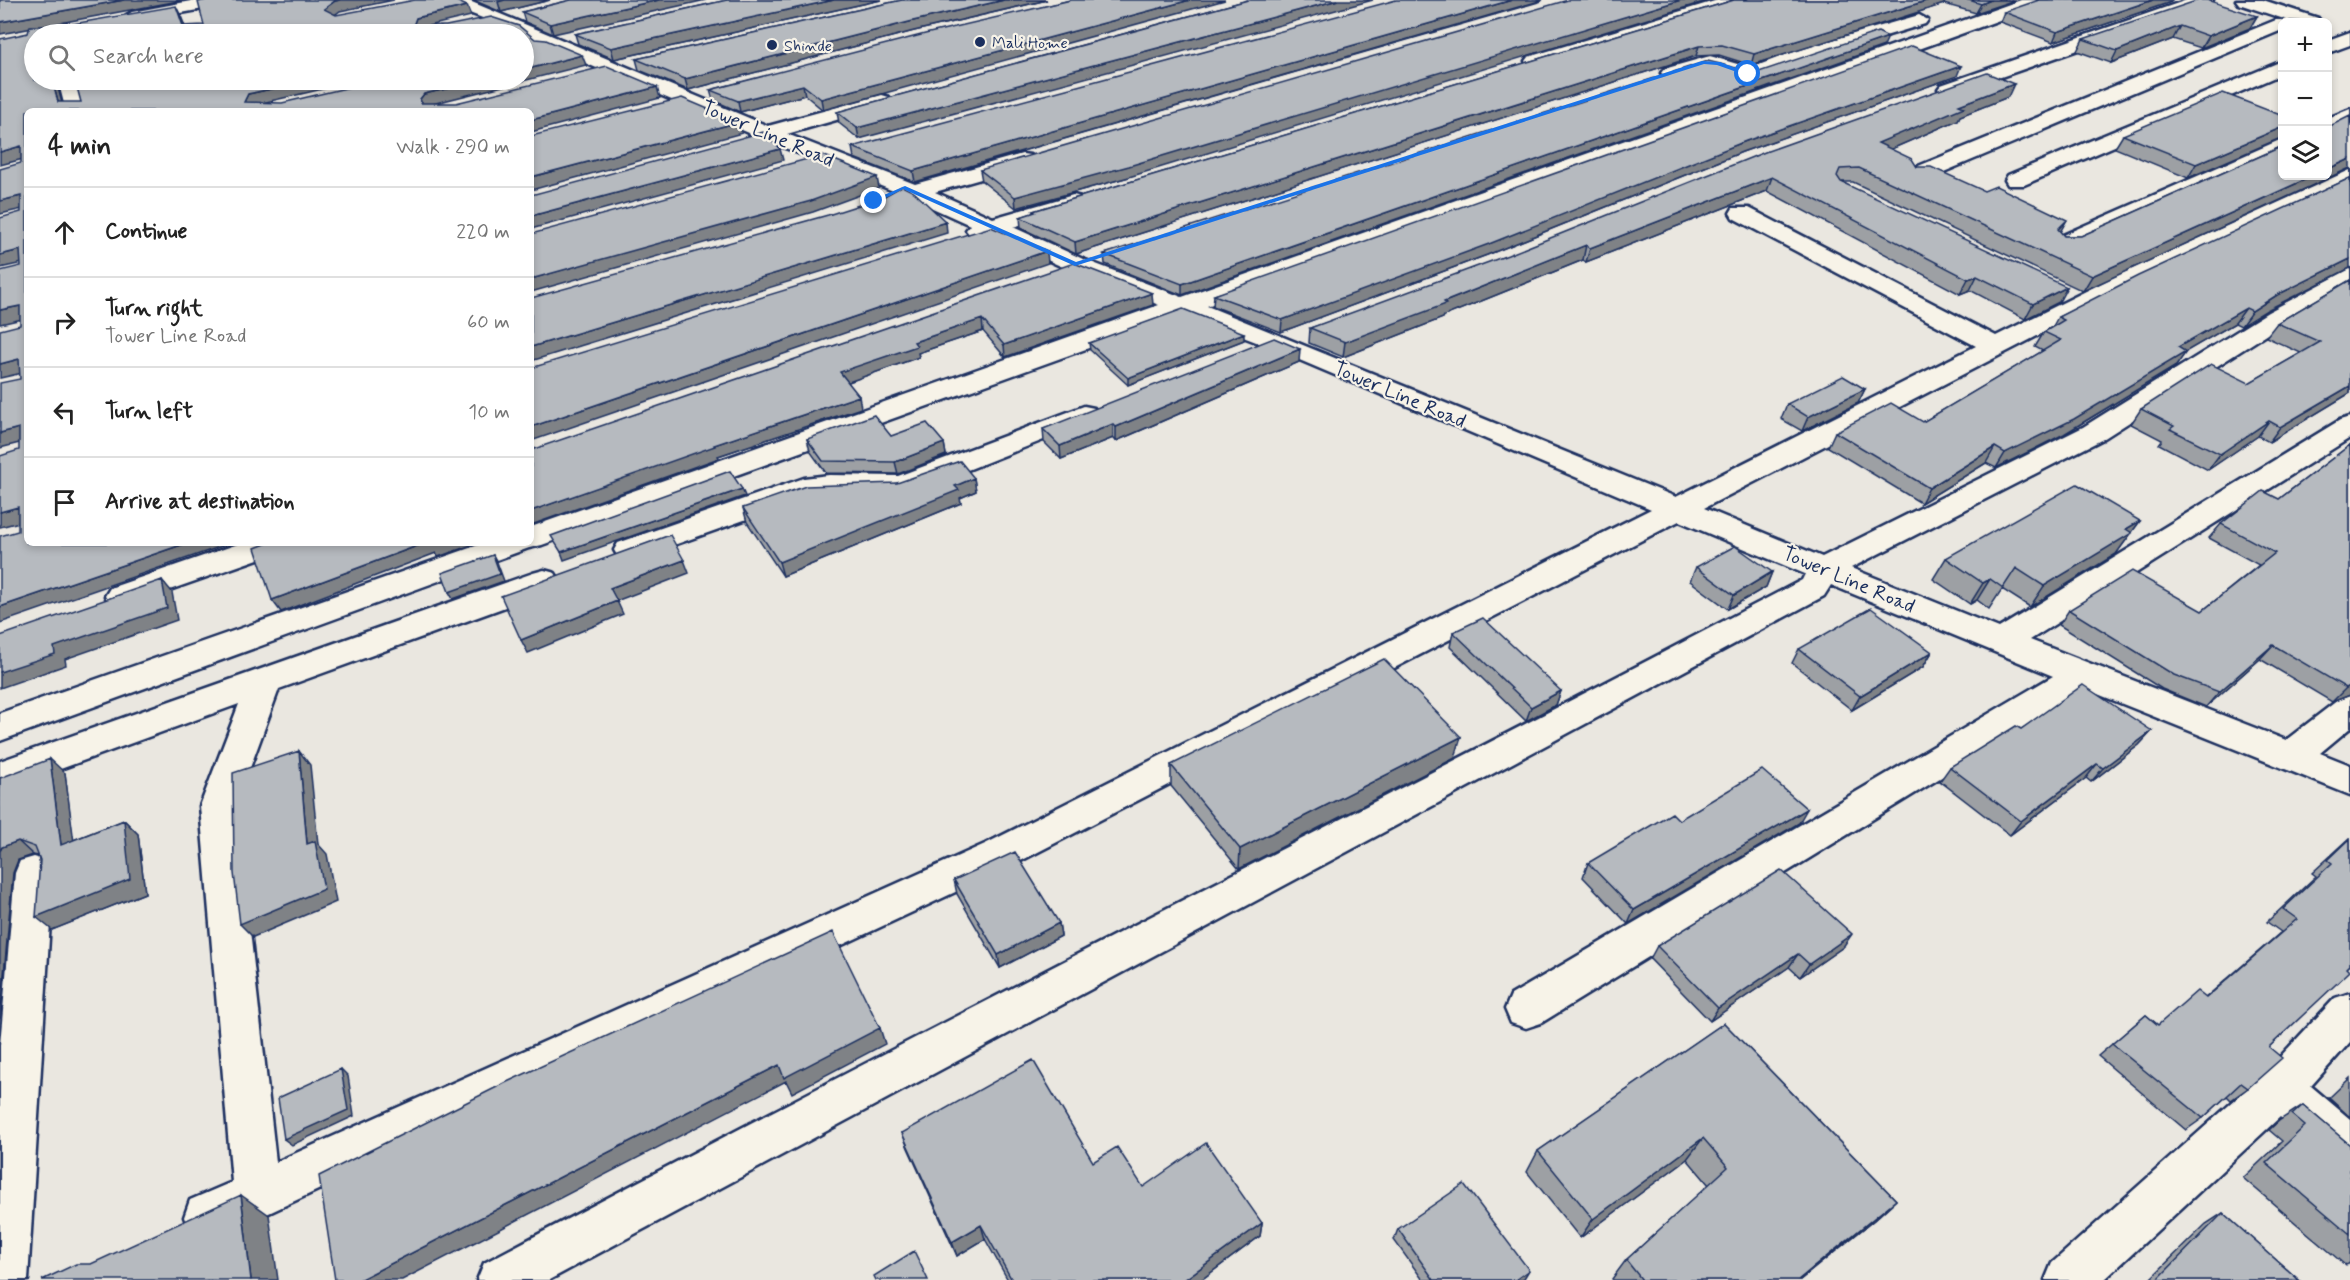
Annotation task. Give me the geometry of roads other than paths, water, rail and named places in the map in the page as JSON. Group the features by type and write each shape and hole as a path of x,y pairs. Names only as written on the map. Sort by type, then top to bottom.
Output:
{"street":[{"path":"115,21 225,0"},
{"name":"Tower Line Road","path":"452,0 509,24"},
{"path":"1516,67 1737,0"},
{"path":"534,537 2037,0"},
{"path":"1926,97 2139,20 2204,0"},
{"path":"2245,0 2285,18"},
{"path":"189,7 196,24"},
{"path":"475,24 530,12"},
{"path":"1648,80 1710,62 1752,74 1805,54 1935,15"},
{"path":"1918,174 2278,28"},
{"path":"2332,30 2350,37"},
{"path":"534,46 585,34"},
{"name":"Tower Line Road","path":"534,35 827,159 908,189 990,225 1006,235 1075,264 1276,342 2082,675 2350,780"},
{"path":"2332,45 2350,37"},
{"path":"580,76 648,60"},
{"path":"2016,180 2278,69"},
{"path":"71,90 75,108"},
{"path":"653,107 720,90"},
{"path":"735,142 902,96"},
{"path":"2332,123 2350,115"},
{"path":"2064,243 2278,148"},
{"path":"799,166 861,149"},
{"path":"874,201 908,189 1036,156"},
{"path":"173,1233 998,855 1995,346 2073,297 2350,177"},
{"path":"958,239 990,225 1092,197"},
{"path":"1741,213 1995,346"},
{"path":"1042,276 1109,254"},
{"path":"501,1280 689,1178 1507,752 1813,588 1824,569 2093,432 2277,317 2350,276"},
{"path":"1240,353 1312,331"},
{"path":"0,776 804,489 828,483 882,487 902,485 1109,404"},
{"path":"2002,642 2350,426"},
{"path":"98,604 264,546"},
{"path":"0,727 508,546"},
{"path":"1526,1009 2082,675"},
{"path":"256,1195 218,806 265,681"},
{"path":"2291,756 2350,709"},
{"path":"4,1280 34,873"},
{"path":"2069,1280 2280,1088 2350,1012"},
{"path":"2280,1088 2350,1148"}],"place":[{"name":"Mali Home","path":"980,42"},
{"name":"Shinde","path":"772,45"}]}
